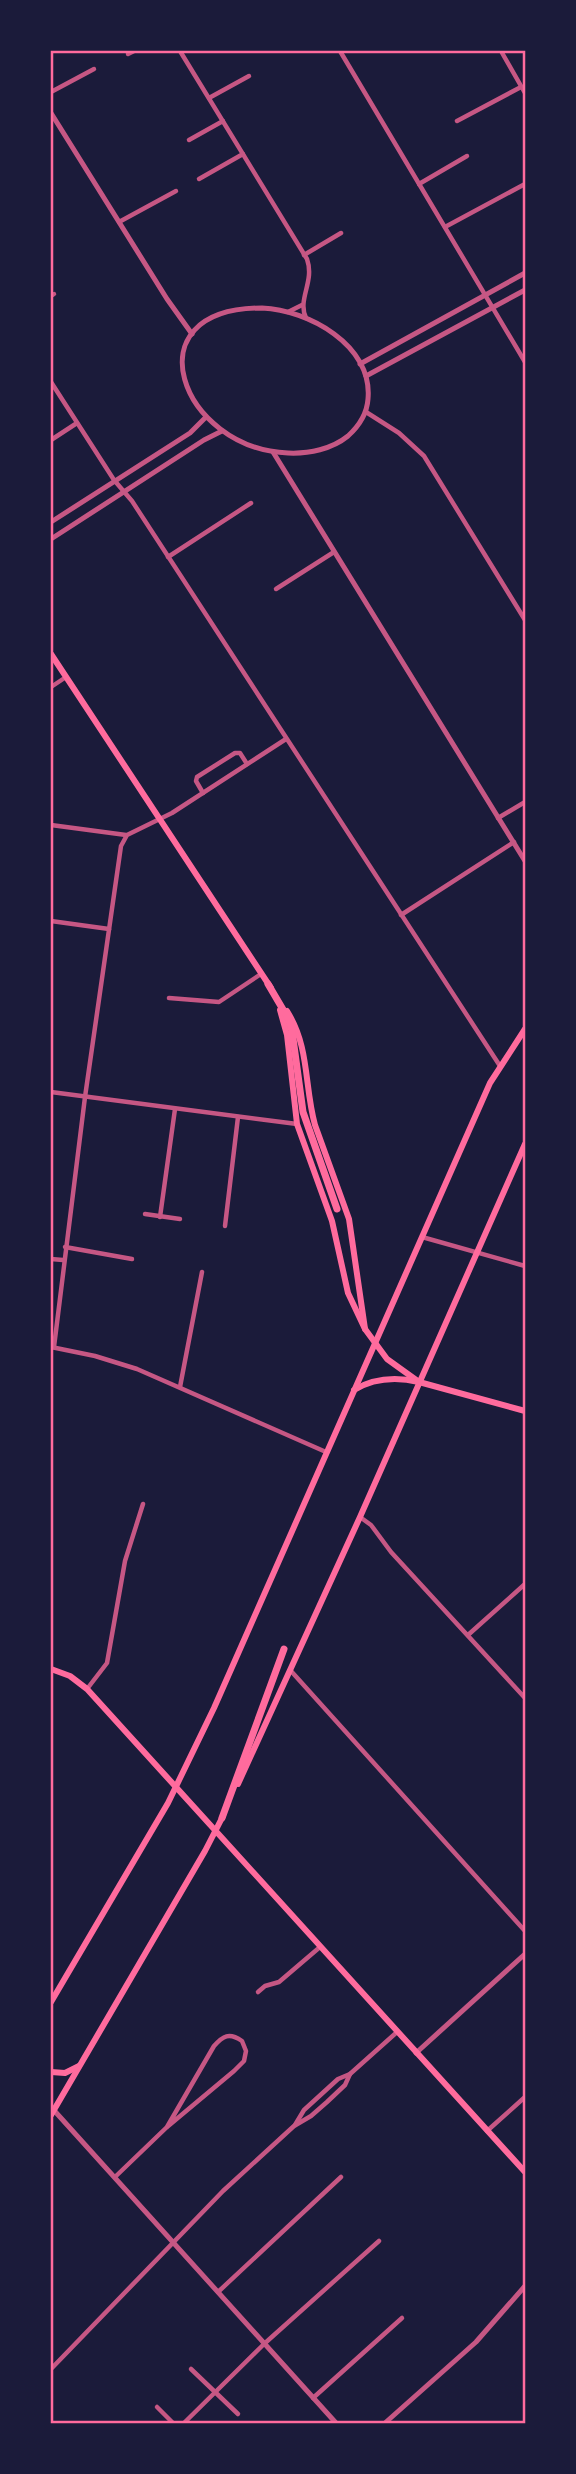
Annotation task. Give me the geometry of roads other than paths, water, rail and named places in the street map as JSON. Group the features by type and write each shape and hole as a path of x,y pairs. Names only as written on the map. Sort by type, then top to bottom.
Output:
{"highway":[{"path":"268,984 288,1018 292,1031 303,1112 337,1209"},
{"path":"222,1818 284,1649"}],"main road":[{"path":"51,654 292,1019 306,1058 311,1111 349,1219 365,1329"},
{"path":"268,984 286,1028 297,1124 332,1221 348,1293 374,1344 392,1363 419,1382"},
{"path":"51,2002 176,1788 499,1066 525,1028"},
{"path":"52,2111 216,1831 291,1671 525,1146"},
{"path":"353,1391 369,1383 388,1379 419,1382 525,1411"},
{"path":"51,1669 69,1676 88,1689 525,2172"},
{"path":"51,2072 65,2073 79,2066"}],"street":[{"path":"128,54 134,51"},
{"path":"180,51 309,264 310,278 302,305 306,318"},
{"path":"340,51 525,362"},
{"path":"501,51 525,93"},
{"path":"51,92 94,69"},
{"path":"209,98 249,76"},
{"path":"457,121 522,86"},
{"path":"51,113 192,334"},
{"path":"189,140 223,121"},
{"path":"199,179 243,154"},
{"path":"419,184 467,156"},
{"path":"445,227 525,184"},
{"path":"119,222 176,191"},
{"path":"304,255 341,233"},
{"path":"360,364 525,273"},
{"path":"366,376 525,290"},
{"path":"288,312 302,305"},
{"path":"271,309 288,312 306,318 340,339 360,364 369,391 366,412 351,434 333,445 300,453 273,452 248,445 222,431 191,398 183,376 184,352 192,334 210,318 234,310 271,309"},
{"path":"51,382 114,481 125,491 499,1066"},
{"path":"366,412 399,433 425,456 525,620"},
{"path":"51,522 190,433 206,417"},
{"path":"51,440 77,423"},
{"path":"51,539 222,431"},
{"path":"273,452 525,861"},
{"path":"168,557 251,503"},
{"path":"276,589 334,552"},
{"path":"51,687 66,677"},
{"path":"51,825 127,835 203,793 286,739"},
{"path":"203,793 196,781 197,777 235,753 240,753 247,764"},
{"path":"498,818 525,802"},
{"path":"127,835 121,846 109,929 53,1347 116,1362 180,1387 326,1452"},
{"path":"401,915 514,842"},
{"path":"51,921 109,929"},
{"path":"169,998 219,1002 261,974"},
{"path":"51,1093 297,1124"},
{"path":"160,1217 175,1109"},
{"path":"225,1226 238,1118"},
{"path":"145,1214 180,1219"},
{"path":"422,1237 525,1266"},
{"path":"65,1247 132,1259"},
{"path":"51,1259 64,1260"},
{"path":"180,1387 202,1272"},
{"path":"88,1689 107,1663 125,1561 143,1504"},
{"path":"360,1517 371,1525 391,1552 525,1698"},
{"path":"468,1635 525,1584"},
{"path":"291,1671 525,1931"},
{"path":"258,1992 265,1986 279,1982 320,1947"},
{"path":"416,2053 525,1954"},
{"path":"51,2368 240,2174 294,2126 327,2102 345,2085 351,2074 397,2032"},
{"path":"115,2177 167,2127 240,2066 246,2051 242,2040 229,2035 214,2046 167,2127"},
{"path":"294,2126 312,2102 338,2079 351,2074"},
{"path":"487,2131 525,2097"},
{"path":"52,2111 115,2177 336,2423"},
{"path":"218,2292 341,2177"},
{"path":"184,2423 264,2344 379,2241"},
{"path":"385,2423 476,2343 525,2286"},
{"path":"313,2398 402,2318"},
{"path":"191,2369 238,2414"},
{"path":"157,2407 173,2423"}]}
